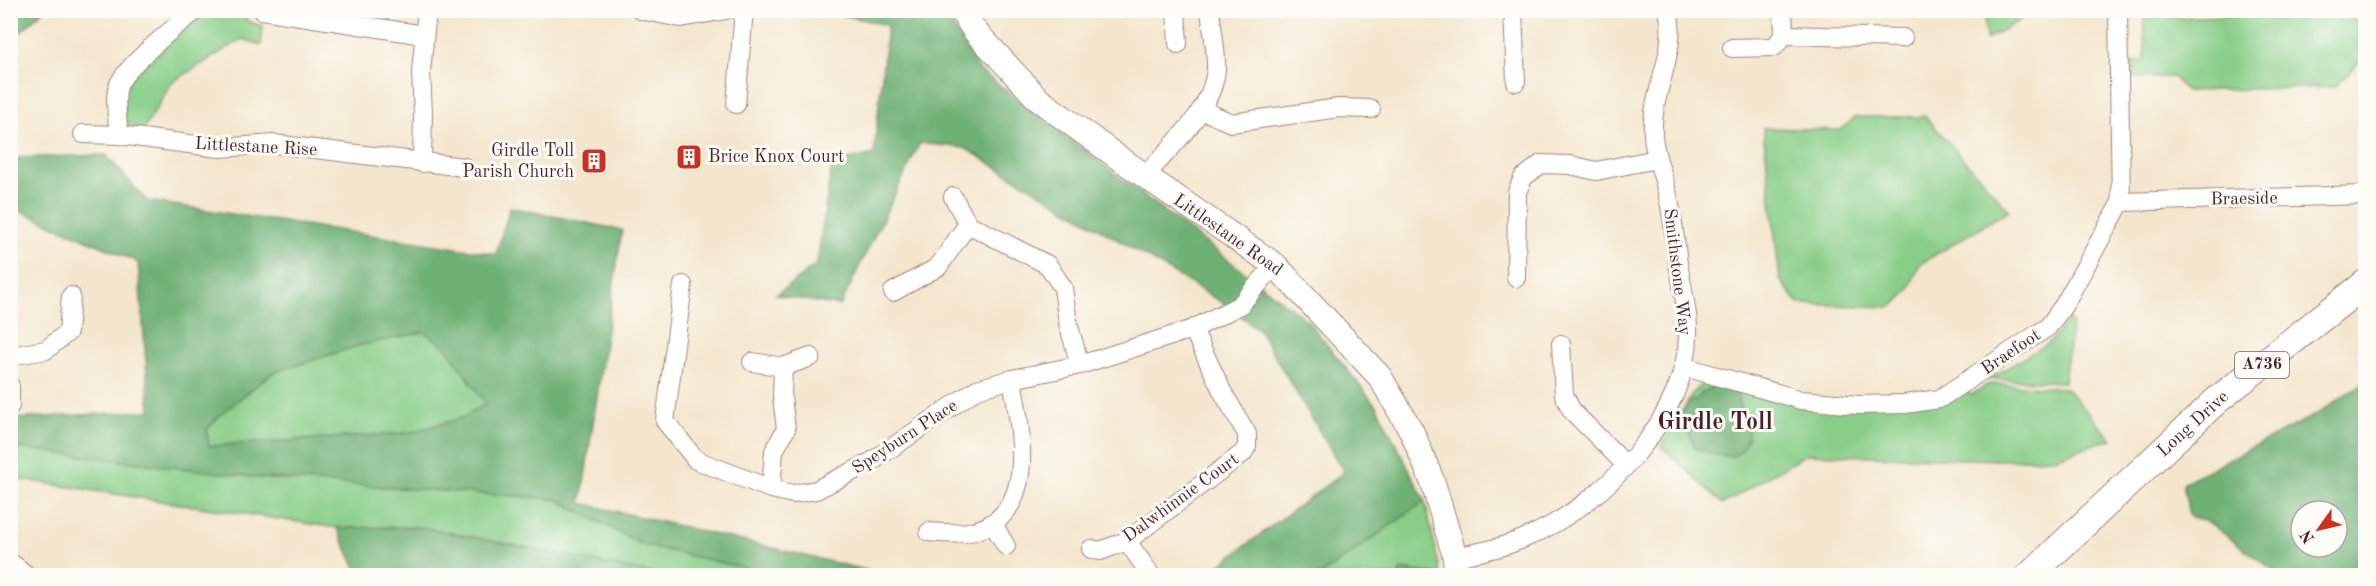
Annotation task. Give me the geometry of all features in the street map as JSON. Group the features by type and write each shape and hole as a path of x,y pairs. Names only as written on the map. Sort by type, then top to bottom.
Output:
{"main road":[{"name":"Long Drive","path":"2029,576 2216,401 2366,283"}],"street":[{"path":"119,135 118,85 151,49 197,10"},
{"path":"423,163 421,72 427,10"},
{"path":"640,10 681,18 726,10"},
{"path":"736,104 744,10"},
{"name":"Littlestane Road","path":"961,10 975,31 1039,100 1275,265 1380,377 1412,432 1433,483 1455,566"},
{"path":"1176,10 1178,44"},
{"path":"1145,176 1202,110 1214,87 1216,68 1210,10"},
{"path":"1513,10 1516,82"},
{"name":"Smithstone Way","path":"1455,566 1526,538 1552,525 1587,501 1626,465 1666,416 1684,367 1688,328 1667,192 1653,136 1653,112 1666,61 1672,25 1668,10"},
{"path":"1732,48 1774,47 1784,35 1783,10"},
{"name":"Braefoot","path":"1684,367 1801,400 1858,405 1905,404 1939,399 2048,327 2064,305 2121,202 2118,10"},
{"path":"263,11 424,35"},
{"path":"1784,35 1903,38"},
{"path":"1202,110 1231,123 1339,108 1371,110"},
{"name":"Littlestane Rise","path":"83,134 119,135 220,148 274,144 464,167"},
{"path":"1516,278 1517,192 1523,178 1541,164 1570,165 1596,171 1657,159"},
{"name":"Braeside","path":"2121,202 2366,195"},
{"path":"953,197 968,224 1048,265 1063,288 1068,323 1080,364"},
{"path":"893,292 938,267 968,224"},
{"name":"Speyburn Place","path":"683,285 665,421 696,460 771,489 793,494 816,489 871,462 977,389 1012,378 1080,364 1193,329 1240,305 1275,265"},
{"path":"10,356 45,350 68,332 71,297"},
{"name":"Dalwhinnie Court","path":"1091,549 1101,551 1127,541 1243,453 1247,446 1247,434 1222,391 1193,329"},
{"path":"1561,344 1564,395 1572,411 1626,465"},
{"path":"752,362 783,367 811,357"},
{"path":"771,489 774,451 786,429 782,397 783,367"},
{"path":"929,532 974,531 993,524 1015,498 1021,473 1019,422 1012,378"},
{"path":"10,386 10,406"},
{"path":"993,524 1006,546"},
{"path":"1127,541 1150,574"},
{"path":"10,562 28,576"}],"green space":[{"path":"11,10 43,10 43,11 11,41"},
{"path":"2031,10 2032,13 1986,40 1984,11"},
{"path":"206,11 240,11 249,22 263,26 261,45 242,39 172,82 143,131 129,127 124,118 125,83"},
{"path":"825,11 944,11 978,69 1308,321 1377,407 1425,501 1320,575 1206,575 1344,472 1259,330 1223,303 965,148 920,143 840,306 776,295 817,264 832,163 874,154 887,25"},
{"path":"2347,11 2365,30 2365,56 2335,87 2186,91 2173,77 2133,78 2132,62 2145,61 2144,18 2227,16 2232,12"},
{"path":"1924,115 2009,210 1920,264 1908,291 1892,307 1799,304 1780,280 1763,128 1840,130 1856,117 1919,117"},
{"path":"106,155 147,201 496,254 510,207 622,230 581,503 887,575 776,575 643,545 556,499 261,478 11,447 11,419 150,411 138,262 11,207 11,158","holes":["424,332 446,347 486,404 462,418 408,433 209,446 207,430 221,414 272,373 361,345"]},
{"path":"2069,319 2072,323 2064,382 1989,379 2051,341"},
{"path":"424,332 446,347 487,403 462,418 408,433 209,446 206,430 221,414 272,373 361,345"},
{"path":"2365,382 2365,575 2280,575 2208,522 2189,516 2183,483 2317,414"},
{"path":"1707,383 1725,384 1808,406 1967,391 1971,395 1989,384 2066,388 2112,440 2055,458 1999,460 1806,454 1723,504 1661,446 1692,394 1698,387"},
{"path":"1717,385 1729,387 1737,393 1743,420 1748,428 1748,437 1741,452 1733,456 1716,455 1695,448 1679,418 1692,400 1696,400 1702,392"},
{"path":"10,447 261,478 556,499 643,545 776,575 662,575 422,527 337,528 11,478"},
{"path":"1425,501 1441,575 1401,570 1399,575 1320,576"},
{"path":"422,527 662,575 359,575 337,528"},
{"path":"1401,569 1441,575 1399,575"}],"place":[{"name":"Brice Knox Court","path":"689,157"},
{"name":"Girdle Toll Parish Church","path":"594,161"}],"district":[{"name":"Girdle Toll","path":"1715,423"}]}
